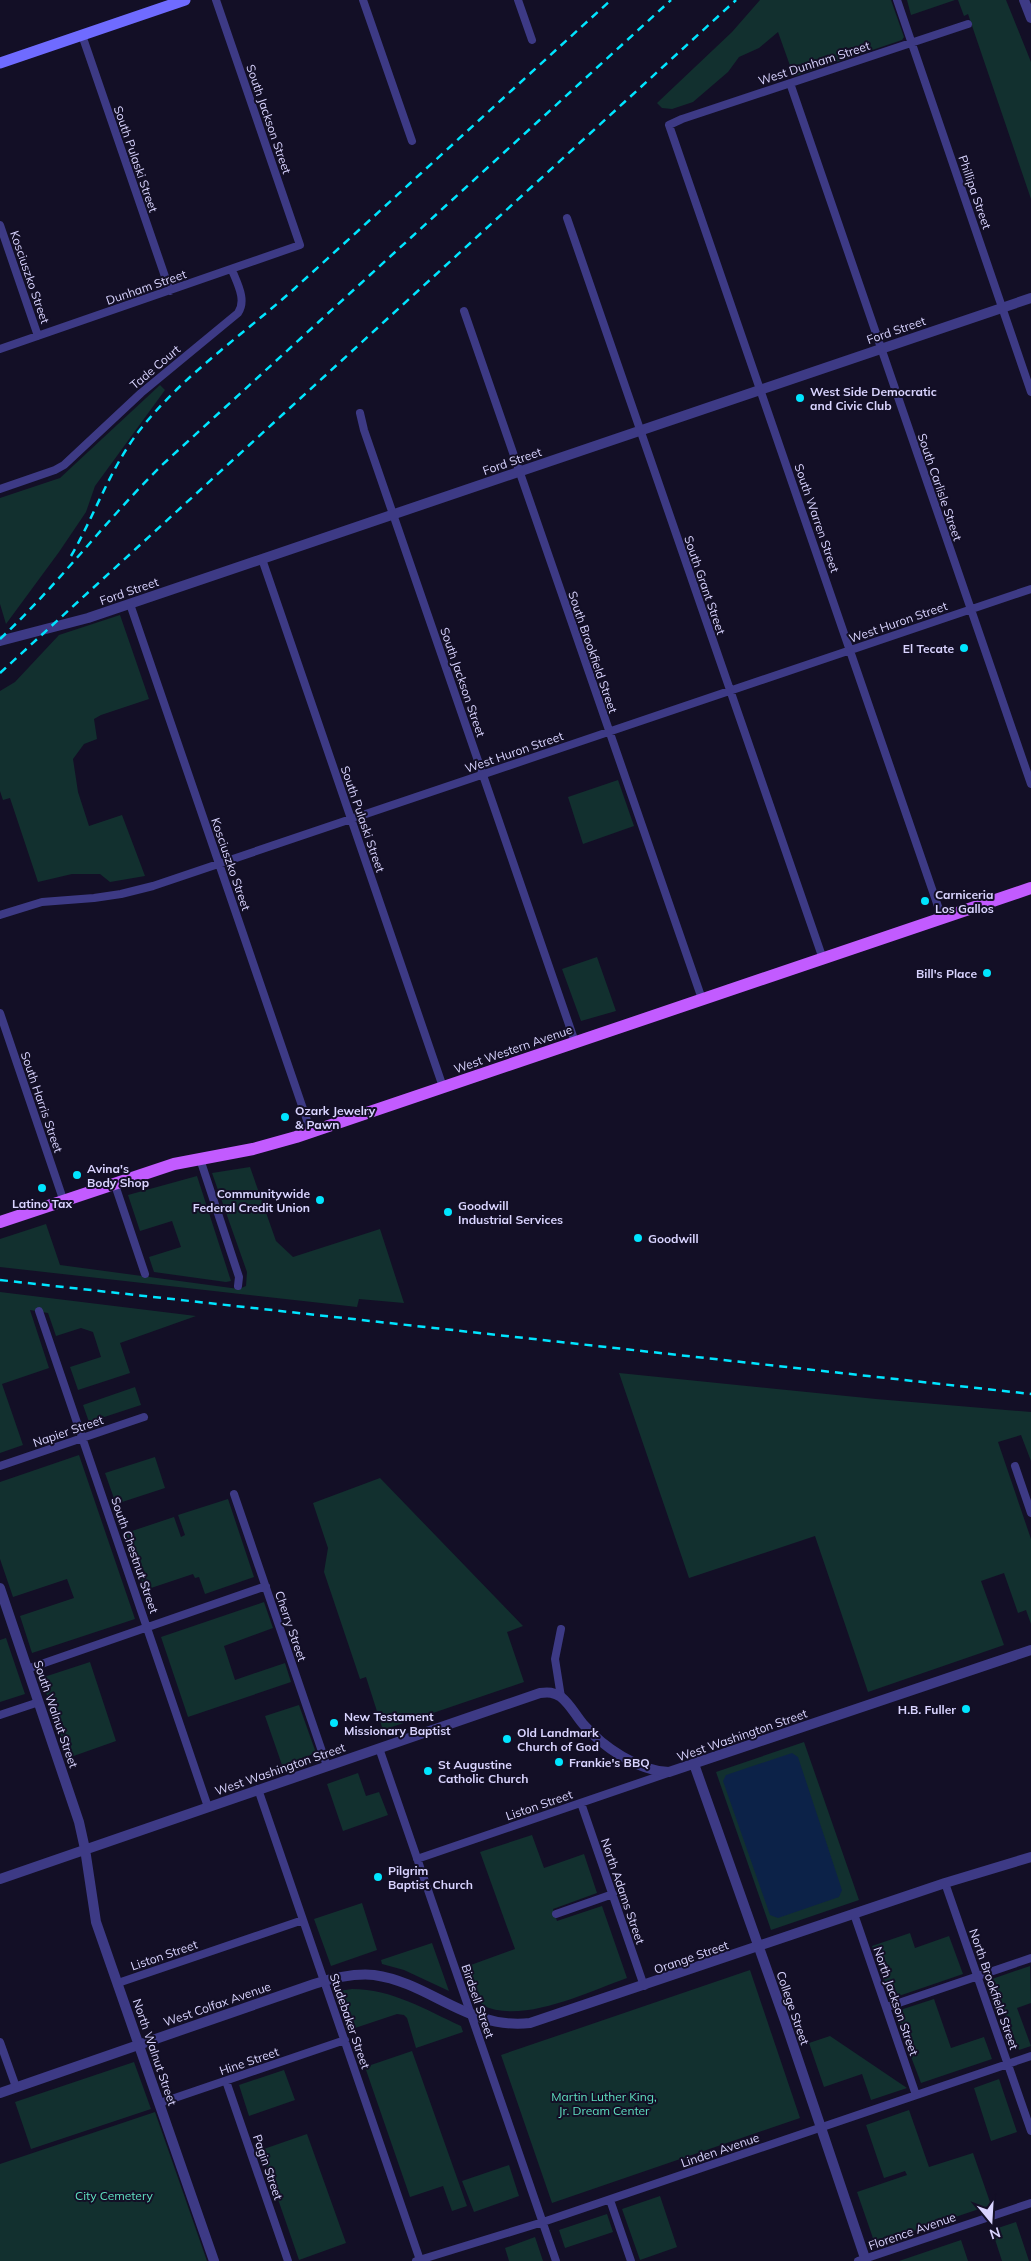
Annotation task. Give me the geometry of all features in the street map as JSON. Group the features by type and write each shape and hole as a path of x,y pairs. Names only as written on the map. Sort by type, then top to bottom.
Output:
{"main road":[{"path":"0,63 184,0"},
{"name":"West Western Avenue","path":"0,1222 114,1182 200,1159 253,1149 311,1132 1031,888"}],"street":[{"name":"South Jackson Street","path":"216,0 300,245"},
{"path":"362,0 412,141"},
{"path":"518,0 532,40"},
{"name":"Phillipa Street","path":"897,0 1031,392"},
{"path":"1024,0 1031,18"},
{"name":"West Dunham Street","path":"669,125 968,24"},
{"name":"South Pulaski Street","path":"82,35 170,291"},
{"name":"South Carlisle Street","path":"790,83 1031,784"},
{"name":"South Warren Street","path":"669,125 942,918"},
{"name":"South Grant Street","path":"567,218 823,959"},
{"name":"Kosciuszko Street","path":"0,225 38,336"},
{"name":"Dunham Street","path":"0,349 300,245"},
{"name":"Tade Court","path":"0,489 55,470 64,465 140,393 238,313 242,301 232,270"},
{"name":"Ford Street","path":"0,641 88,618 1031,298"},
{"name":"South Brookfield Street","path":"464,311 702,1000"},
{"name":"South Jackson Street","path":"360,413 393,515 575,1042"},
{"name":"South Pulaski Street","path":"262,559 443,1087"},
{"name":"West Huron Street","path":"0,915 42,902 121,894 351,819 1031,589"},
{"name":"Kosciuszko Street","path":"130,604 311,1132"},
{"name":"South Harris Street","path":"0,1013 63,1199"},
{"path":"200,1159 239,1277 238,1286"},
{"path":"114,1182 145,1274"},
{"name":"South Chestnut Street","path":"40,1311 208,1807"},
{"name":"Napier Street","path":"0,1466 144,1417"},
{"path":"1015,1466 1031,1513"},
{"name":"Cherry Street","path":"234,1494 327,1766"},
{"path":"27,1669 266,1586"},
{"name":"South Walnut Street","path":"0,1588 79,1822 86,1849"},
{"path":"561,1628 555,1659 561,1697"},
{"name":"West Washington Street","path":"0,1879 537,1694 548,1692 561,1697 587,1729 608,1746 643,1766 658,1772 669,1772 1031,1650"},
{"path":"0,1715 38,1702"},
{"name":"Birdsell Street","path":"378,1748 556,2261"},
{"name":"College Street","path":"694,1764 785,2020 863,2260"},
{"name":"Liston Street","path":"417,1859 669,1772"},
{"name":"Studebaker Street","path":"258,1789 345,2040 418,2260"},
{"name":"North Adams Street","path":"581,1803 644,1986"},
{"name":"North Walnut Street","path":"86,1849 96,1922 214,2261"},
{"name":"Orange Street","path":"358,1975 394,1980 472,2015 504,2024 530,2023 945,1883 1031,1857"},
{"name":"North Brookfield Street","path":"945,1883 1031,2131"},
{"path":"556,1914 612,1894"},
{"name":"North Jackson Street","path":"854,1914 916,2095"},
{"name":"Liston Street","path":"118,1983 303,1920"},
{"path":"886,2007 1031,1958"},
{"name":"West Colfax Avenue","path":"0,2093 324,1981 358,1975"},
{"name":"Hine Street","path":"160,2103 345,2040"},
{"path":"0,2042 16,2087"},
{"name":"Linden Avenue","path":"418,2260 610,2200 1031,2056"},
{"name":"Pagin Street","path":"226,2081 288,2261"},
{"path":"610,2200 631,2261"},
{"name":"Florence Avenue","path":"863,2260 1031,2203"}],"green space":[{"path":"760,0 891,0 904,37 902,40 795,76 778,32 759,48 739,57 728,72 693,102 672,109 662,108 657,103 732,32"},
{"path":"907,0 955,0 911,15"},
{"path":"958,0 1006,0 1031,62 1031,199 968,14 964,16"},
{"path":"160,385 165,390 95,486 86,512 6,624 0,604 0,498 60,478"},
{"path":"120,615 149,699 94,719 97,739 84,744 73,759 78,792 89,826 122,815 145,876 110,882 100,874 72,874 38,882 10,798 3,800 0,791 0,691 15,682 59,635"},
{"path":"618,780 634,826 583,844 568,797"},
{"path":"597,957 616,1011 581,1021 562,969"},
{"path":"250,1167 276,1241 293,1257 380,1229 404,1303 359,1299 357,1307 0,1267 0,1239 46,1224 60,1265 239,1289 246,1286 247,1272 212,1173"},
{"path":"197,1176 231,1281 226,1282 154,1272 149,1257 181,1247 172,1221 140,1231 128,1195"},
{"path":"0,1292 196,1316 120,1343 130,1373 78,1390 70,1367 101,1357 93,1332 81,1328 56,1336 48,1313 30,1310 49,1368 2,1384 23,1445 0,1453"},
{"path":"619,1373 876,1399 1031,1412 1031,1461 1021,1435 998,1442 1031,1539 1031,1624 1026,1610 1018,1613 1004,1573 981,1581 1004,1645 868,1692 815,1536 689,1578"},
{"path":"135,1387 141,1405 89,1422 83,1405"},
{"path":"79,1455 135,1619 32,1653 20,1616 74,1598 67,1579 13,1597 0,1559 0,1482"},
{"path":"155,1457 165,1488 116,1504 105,1473"},
{"path":"380,1478 523,1626 507,1632 524,1682 383,1730 366,1677 360,1679 324,1572 328,1548 313,1503"},
{"path":"228,1499 254,1577 205,1594 199,1577 195,1578 193,1574 145,1590 126,1533 174,1517 181,1537 185,1535 178,1515"},
{"path":"264,1602 273,1628 224,1646 235,1680 285,1663 291,1682 188,1717 161,1637"},
{"path":"6,1638 25,1694 0,1702 0,1640"},
{"path":"90,1662 116,1741 68,1758 41,1678"},
{"path":"299,1705 316,1753 282,1765 265,1716"},
{"path":"804,1742 859,1900 771,1930 716,1772"},
{"path":"358,1773 366,1796 379,1792 388,1815 343,1831 327,1784"},
{"path":"532,1835 544,1868 584,1854 597,1893 553,1909 557,1921 602,1906 627,1978 574,1998 535,2009 498,2010 482,2005 468,1966 515,1949 480,1852"},
{"path":"362,1903 377,1950 331,1966 314,1919"},
{"path":"910,1933 915,1948 949,1936 963,1974 890,1999 872,1946"},
{"path":"432,1943 449,1991 404,1970 382,1964 381,1960"},
{"path":"1030,1966 1031,2003 1017,2008 1031,2046 1019,2050 992,1979"},
{"name":"Martin Luther King, Jr. Dream Center","path":"750,1970 800,2118 552,2203 501,2055"},
{"path":"352,1989 395,1996 408,2001 461,2026 463,2032 416,2048 407,2018 404,2015 397,2014 352,2029 339,1991"},
{"path":"934,1999 951,2048 984,2037 992,2059 921,2083 894,2012"},
{"path":"830,2036 907,2088 871,2100 862,2074 824,2087 809,2043"},
{"path":"412,2051 467,2206 452,2211 443,2186 410,2197 365,2067"},
{"path":"134,2062 151,2109 31,2149 15,2102"},
{"path":"284,2070 295,2100 249,2116 239,2085"},
{"path":"999,2079 1017,2132 991,2141 974,2088"},
{"path":"909,2110 929,2167 973,2153 991,2205 875,2244 857,2192 907,2175 905,2171 884,2178 866,2125"},
{"name":"City Cemetery","path":"155,2112 207,2261 0,2261 0,2164"},
{"path":"307,2134 346,2243 299,2260 261,2150"},
{"path":"509,2165 519,2196 474,2212 462,2181"},
{"path":"660,2196 677,2247 640,2260 622,2209"},
{"path":"607,2214 613,2232 565,2248 559,2230"},
{"path":"1016,2222 1029,2261 1002,2261 992,2230"},
{"path":"535,2237 543,2261 509,2261 505,2248"},
{"path":"961,2240 968,2261 899,2261"}],"water":[{"path":"792,1753 798,1757 842,1890 839,1897 778,1918 770,1915 723,1781 726,1775"}],"railway":[{"path":"71,556 122,457 143,426 160,407 196,371 275,306 611,0"},
{"path":"0,639 42,597 162,465 671,0"},
{"path":"0,673 736,0"},
{"path":"0,1280 1031,1394"}],"place":[{"name":"West Side Democratic and Civic Club","path":"800,398"},
{"name":"El Tecate","path":"964,648"},
{"name":"Carniceria Los Gallos","path":"925,901"},
{"name":"Bill's Place","path":"987,973"},
{"name":"Ozark Jewelry & Pawn","path":"285,1117"},
{"name":"Avina's Body Shop","path":"77,1175"},
{"name":"Latino Tax","path":"42,1188"},
{"name":"Communitywide Federal Credit Union","path":"320,1200"},
{"name":"Goodwill Industrial Services","path":"448,1212"},
{"name":"Goodwill","path":"638,1238"},
{"name":"H.B. Fuller","path":"966,1709"},
{"name":"New Testament Missionary Baptist","path":"334,1723"},
{"name":"Old Landmark Church of God","path":"507,1739"},
{"name":"Frankie's BBQ","path":"559,1762"},
{"name":"St Augustine Catholic Church","path":"428,1771"},
{"name":"Pilgrim Baptist Church","path":"378,1877"}]}
